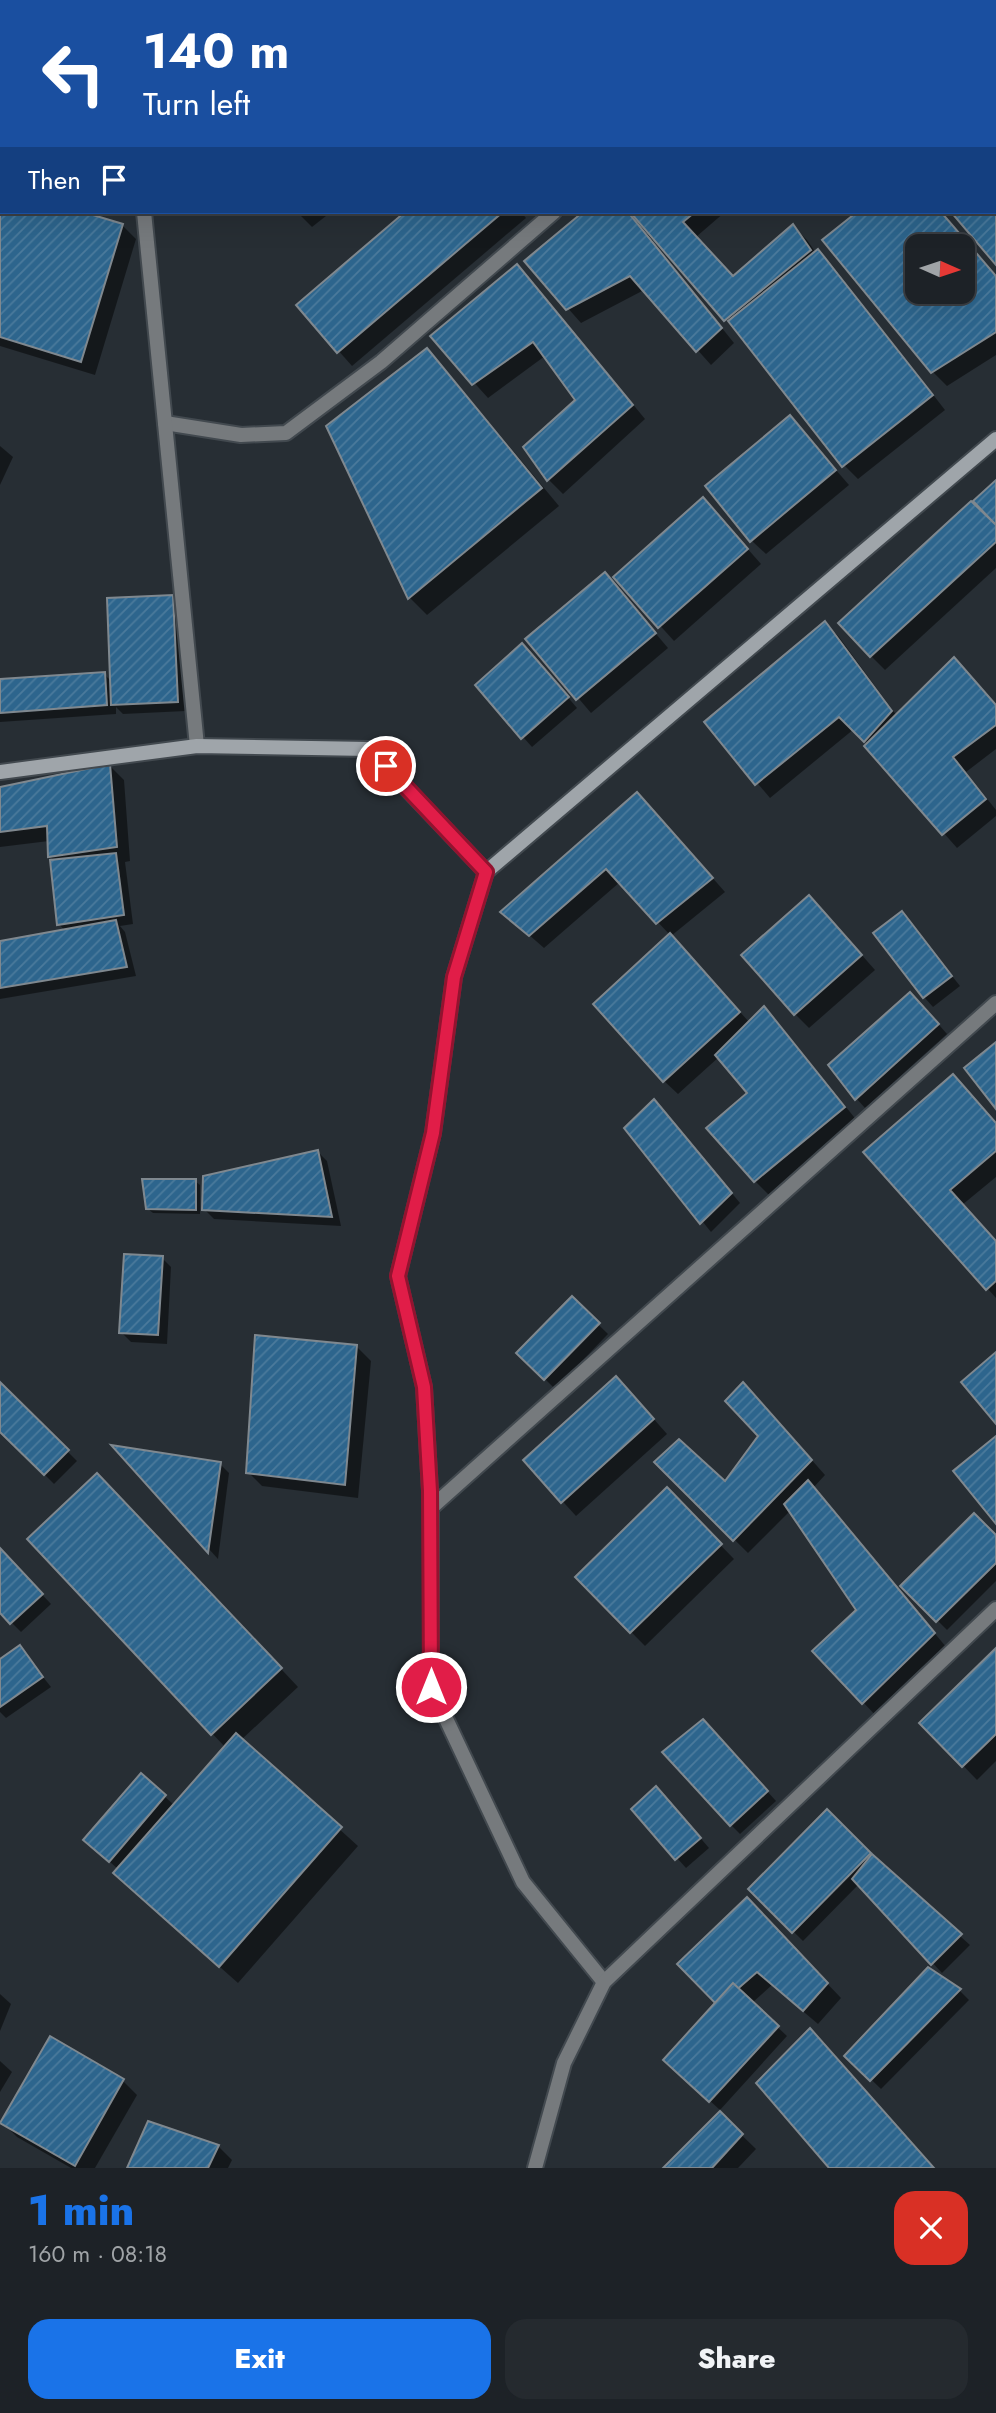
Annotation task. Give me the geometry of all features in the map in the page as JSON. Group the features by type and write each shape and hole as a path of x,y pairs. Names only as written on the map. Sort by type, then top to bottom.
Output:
{"street":[{"path":"144,214 197,746"},
{"path":"165,423 241,435 286,433 381,362 552,214"},
{"path":"604,1982 523,1882 431,1687 431,1508 424,1387 398,1276 433,1133 454,977 486,872 996,439"},
{"path":"0,772 197,746 369,749 486,872"},
{"path":"431,1508 996,1003"},
{"path":"536,2168 564,2063 604,1982 996,1609"}],"building":[{"path":"0,214 90,214 123,224 81,362 0,337"},
{"path":"403,214 501,214 337,353 296,305"},
{"path":"581,214 630,214 722,328 696,352 630,276 566,310 524,261"},
{"path":"632,214 693,214 683,222 733,276 793,224 811,250 724,321"},
{"path":"854,214 943,214 960,234 905,234 905,304 975,304 975,252 996,276 996,332 931,373 822,240"},
{"path":"953,214 996,214 996,265 975,240 975,234 970,234"},
{"path":"818,249 933,395 842,467 728,321"},
{"path":"517,264 633,405 547,481 523,447 575,400 533,342 472,385 430,336"},
{"path":"427,348 542,488 408,599 326,426"},
{"path":"790,415 836,470 750,542 705,486"},
{"path":"996,480 996,525 973,501"},
{"path":"703,497 748,549 658,628 613,577"},
{"path":"971,501 996,525 996,542 870,657 838,623"},
{"path":"605,572 656,633 576,700 525,639"},
{"path":"173,595 178,702 111,705 107,598"},
{"path":"825,621 892,711 864,742 839,717 755,785 704,722"},
{"path":"522,643 569,697 521,739 475,685"},
{"path":"954,657 996,705 996,725 953,757 986,799 942,835 864,746"},
{"path":"105,672 107,705 0,713 0,679"},
{"path":"110,764 117,847 48,857 47,826 0,832 0,787"},
{"path":"637,792 713,878 656,924 606,869 529,936 500,912"},
{"path":"116,853 124,915 57,925 50,860"},
{"path":"809,895 862,955 794,1015 741,955"},
{"path":"902,911 952,976 923,998 873,933"},
{"path":"116,920 127,967 0,988 0,941"},
{"path":"670,933 740,1012 663,1082 593,1004"},
{"path":"910,992 939,1024 855,1100 828,1065"},
{"path":"764,1006 845,1107 754,1182 706,1128 747,1093 715,1055"},
{"path":"996,1042 996,1109 964,1068"},
{"path":"953,1074 996,1123 996,1151 950,1190 996,1241 996,1281 986,1290 863,1152"},
{"path":"654,1099 732,1193 700,1224 624,1128"},
{"path":"318,1150 332,1217 202,1210 203,1176"},
{"path":"142,1179 196,1179 196,1210 146,1209"},
{"path":"124,1254 163,1256 158,1335 119,1333"},
{"path":"572,1296 600,1323 544,1380 516,1353"},
{"path":"255,1335 357,1345 345,1485 246,1473"},
{"path":"996,1352 996,1424 961,1382"},
{"path":"616,1376 654,1419 561,1503 523,1460"},
{"path":"0,1382 69,1450 44,1475 0,1432"},
{"path":"743,1382 812,1460 733,1541 654,1462 679,1439 725,1481 758,1436 725,1401"},
{"path":"996,1436 996,1524 953,1471"},
{"path":"111,1445 221,1462 208,1553"},
{"path":"97,1473 282,1668 211,1735 27,1539"},
{"path":"808,1480 935,1633 862,1704 812,1651 856,1610 784,1504"},
{"path":"667,1487 722,1544 630,1633 575,1577"},
{"path":"974,1513 996,1535 996,1563 936,1622 900,1586"},
{"path":"0,1548 43,1594 10,1624 0,1613"},
{"path":"20,1645 43,1677 0,1707 0,1659"},
{"path":"996,1648 996,1734 962,1767 919,1723"},
{"path":"703,1719 768,1791 730,1826 662,1752"},
{"path":"236,1733 342,1827 219,1967 113,1873"},
{"path":"141,1773 166,1795 109,1862 83,1840"},
{"path":"656,1786 701,1838 675,1860 631,1809"},
{"path":"827,1809 871,1853 792,1933 748,1889"},
{"path":"872,1854 962,1934 931,1965 852,1879"},
{"path":"747,1897 828,1983 803,2011 757,1972 718,2006 677,1964"},
{"path":"928,1967 961,1989 870,2081 844,2056"},
{"path":"733,1983 779,2026 709,2102 663,2060"},
{"path":"810,2028 934,2168 829,2168 756,2083"},
{"path":"50,2036 124,2079 75,2166 0,2123"},
{"path":"720,2111 743,2134 712,2168 663,2168"},
{"path":"148,2121 219,2145 208,2168 127,2168"}],"route":[{"path":"386,766 486,872 454,977 433,1133 398,1276 424,1387 430,1474 431,1687"}]}
